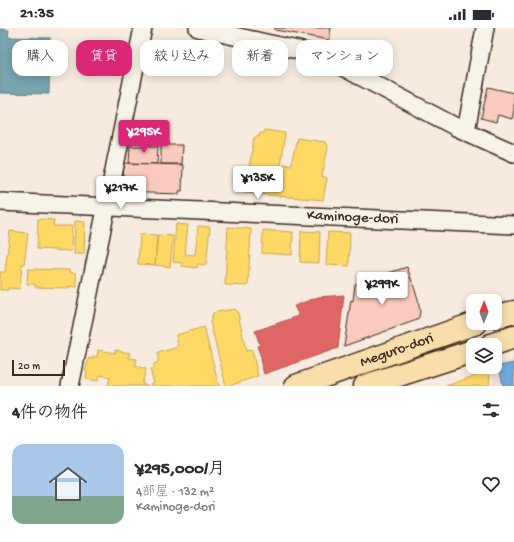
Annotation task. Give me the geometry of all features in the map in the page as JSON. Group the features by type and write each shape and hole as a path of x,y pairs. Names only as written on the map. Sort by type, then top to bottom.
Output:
{"main road":[{"path":"502,315 514,312"},
{"name":"Meguro-dori","path":"296,386 466,326"},
{"path":"502,341 514,337"},
{"name":"Meguro-dori","path":"365,386 466,353"}],"street":[{"path":"70,386 143,28"},
{"path":"198,28 320,55 466,131 514,153"},
{"path":"466,131 485,28"},
{"name":"Kaminoge-dori","path":"0,202 107,208 514,225"}],"shaded area":[{"path":"514,359 514,386 492,386 494,374 502,374 502,363"}],"building: 住宅":[{"path":"264,130 285,133 280,166 283,167 284,164 291,165 297,138 325,142 328,148 322,176 327,178 323,200 245,193 254,138 257,136 259,137 260,133 264,133"},
{"path":"38,219 54,220 53,226 72,226 71,251 37,249"},
{"path":"75,221 85,222 84,254 74,254"},
{"path":"176,224 188,225 185,254 195,255 198,226 210,227 206,265 198,264 197,268 182,266 182,263 173,262"},
{"path":"228,227 251,229 248,286 225,285"},
{"path":"263,230 293,232 292,255 262,253"},
{"path":"10,231 28,233 24,264 22,264 20,289 8,288 8,290 0,290 0,272 5,272"},
{"path":"301,231 320,232 319,263 300,262"},
{"path":"328,232 350,233 349,266 326,265"},
{"path":"140,234 157,235 155,265 138,264"},
{"path":"158,235 173,236 170,267 155,265"},
{"path":"28,269 70,270 70,272 76,273 77,287 35,287 35,284 27,284"},
{"path":"234,309 238,313 246,351 252,350 258,376 226,386 210,322 213,313"},
{"path":"204,327 219,386 151,386 150,384 154,383 150,369 154,368 154,364 158,362 158,353 178,347 176,335"},
{"path":"98,350 115,353 115,350 130,353 129,358 137,359 135,366 146,369 142,384 148,386 108,386 110,377 100,375 98,381 86,379 87,372 85,371 89,358 93,359 93,356 97,357"},
{"path":"480,374 490,374 489,386 446,386"}],"building: 商業":[{"path":"344,295 338,348 264,374 260,360 262,360 257,346 260,345 255,331 299,316 294,306 318,297"}],"building: 教育":[{"path":"514,363 514,386 503,386 501,374 502,374 502,365"}],"building: 公共":[{"path":"0,29 9,30 8,37 50,38 50,40 12,40 12,76 49,76 49,94 0,93"}],"building: その他":[{"path":"275,28 331,28 329,40 275,30"},
{"path":"488,87 514,93 514,110 512,119 498,115 496,122 481,118"},
{"path":"146,138 151,138 150,146 158,146 157,164 129,163 130,146 145,146"},
{"path":"161,141 169,142 169,145 182,145 181,164 161,164"},
{"path":"124,163 183,165 182,191 179,191 179,194 123,192 123,188 120,188 121,177 123,177"},
{"path":"407,267 418,299 420,312 417,320 344,346 355,284"}]}
